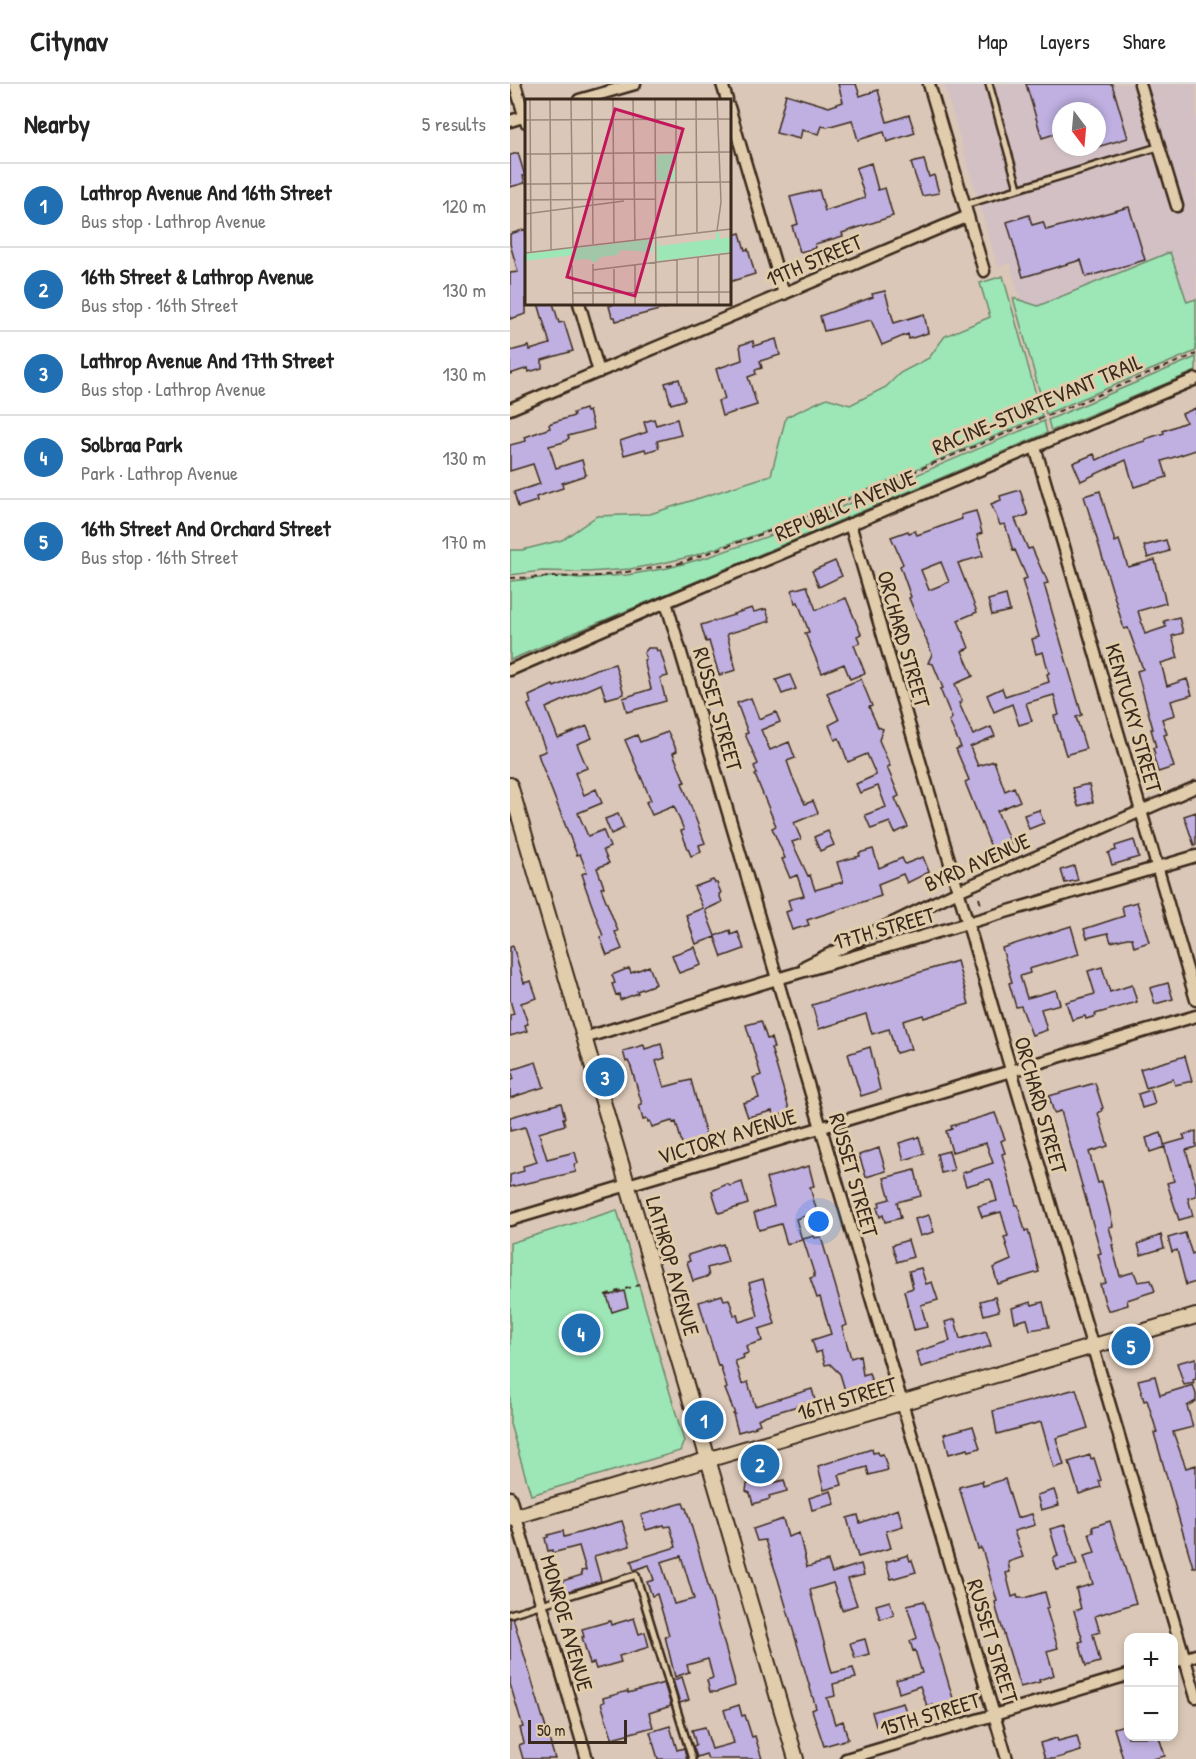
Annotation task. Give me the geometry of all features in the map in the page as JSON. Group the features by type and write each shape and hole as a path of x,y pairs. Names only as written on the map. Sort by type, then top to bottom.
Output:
{"street":[{"path":"515,84 525,115"},
{"path":"582,99 635,84"},
{"path":"722,84 727,99"},
{"path":"929,84 984,271"},
{"path":"1140,84 1177,206"},
{"path":"730,110 784,294"},
{"path":"510,121 525,118"},
{"name":"19TH STREET","path":"510,409 968,216"},
{"path":"579,304 599,372"},
{"name":"REPUBLIC AVENUE","path":"510,670 1196,379"},
{"name":"KENTUCKY STREET","path":"1035,447 1196,1000"},
{"name":"ORCHARD STREET","path":"850,524 1092,1347 1179,1660 1196,1697"},
{"name":"RUSSET STREET","path":"666,602 1007,1759"},
{"name":"LATHROP AVENUE","path":"510,785 796,1759"},
{"name":"BYRD AVENUE","path":"777,979 958,891 1196,788"},
{"name":"17TH STREET","path":"584,1038 1196,856"},
{"name":"VICTORY AVENUE","path":"510,1220 1196,1016"},
{"name":"16TH STREET","path":"513,1517 1196,1316"},
{"name":"MONROE AVENUE","path":"510,1497 513,1517 542,1605 587,1759"},
{"path":"1179,1660 1196,1655"},
{"name":"15TH STREET","path":"846,1759 1124,1676"}],"lane":[{"path":"989,84 1018,188"},
{"path":"964,205 1159,147"},
{"path":"510,1614 636,1575 692,1759"}],"path":[{"name":"RACINE-STURTEVANT TRAIL","path":"510,578 599,576 674,565 779,528 1196,354"},
{"path":"605,1295 639,1284"}],"shaded area":[{"path":"944,84 1196,84 1196,299 1187,303 1181,285 1035,352 1010,263 998,267"}],"green space":[{"path":"1170,252 1187,302 1196,299 1196,351 1046,414 1013,298 1038,306"},
{"path":"1003,276 1042,416 782,526 693,556 630,569 588,572 542,571 510,575 510,550 522,550 562,540 597,516 650,514 771,475 786,417 827,398 850,405 886,387 900,373 929,358 945,336 990,317 980,283"},
{"path":"1196,357 1196,371 1051,431 1048,420"},
{"path":"1044,421 1047,433 510,660 510,581 560,576 580,578 627,575 668,568 708,557 789,529"},
{"path":"617,1210 684,1441 680,1451 531,1495 510,1424 510,1243"}],"building":[{"path":"838,84 856,84 860,96 878,90 887,122 909,115 915,133 887,142 884,132 858,140 852,120 827,127 822,126 819,134 802,130 800,139 776,133 786,94 829,107 843,102"},
{"path":"1026,84 1112,84 1128,138 1106,144 1106,102 1052,102 1052,135 1042,138"},
{"path":"518,153 525,183 510,187 510,155"},
{"path":"924,160 929,177 934,175 939,193 922,196 911,163"},
{"path":"871,163 878,190 885,188 893,216 842,233 843,236 815,244 816,248 800,252 792,226 798,224 790,197 819,190 825,211 865,198 856,168"},
{"path":"1129,207 1145,260 1086,277 1081,260 1023,277 1007,222 1029,215 1032,225 1043,222 1046,230"},
{"path":"525,229 526,314 510,319 510,273 518,272 510,244 510,234"},
{"path":"740,233 745,250 748,249 755,274 730,282 730,236"},
{"path":"885,291 894,323 924,314 928,333 909,339 908,334 882,345 871,320 824,331 820,316 873,297 872,294"},
{"path":"538,304 553,304 559,323 564,322 573,351 542,360 542,368 529,372 528,368 510,374 510,351 529,346 530,350 550,344"},
{"path":"675,304 675,306 616,321 615,317 612,317 609,306"},
{"path":"776,339 780,355 760,361 762,368 755,370 756,374 748,377 757,405 722,416 718,401 725,399 716,369 742,360 740,345 753,341 754,346"},
{"path":"679,379 685,400 671,404 665,383"},
{"path":"1196,408 1196,450 1162,461 1167,477 1134,487 1126,460 1081,481 1073,463 1094,454 1097,460 1164,433 1163,431 1186,422 1182,414"},
{"path":"585,409 586,412 589,411 594,429 568,436 569,438 564,442 549,446 556,468 582,460 586,475 562,483 563,488 536,497 537,501 518,507 514,492 540,484 533,464 510,471 510,445 526,441 525,437 550,428 551,423 574,416 573,413"},
{"path":"654,419 656,425 677,419 681,435 657,441 659,448 624,455 620,441 647,432 644,422"},
{"path":"1020,490 1028,515 1015,519 1028,549 1032,548 1048,583 1044,584 1082,715 1076,717 1086,749 1066,755 1054,716 1059,715 1054,695 1026,703 1032,721 1019,725 1012,704 994,712 987,695 1002,688 1005,696 1049,682 1043,652 1036,654 1032,639 1039,637 1022,580 1027,578 1015,550 1013,551 1005,524 1000,525 991,504 1001,500 1000,496"},
{"path":"1100,491 1115,542 1119,540 1128,567 1155,560 1166,603 1138,611 1145,634 1166,627 1164,621 1179,617 1183,633 1172,636 1178,658 1161,663 1167,686 1187,679 1192,695 1171,701 1175,715 1162,719 1167,734 1164,735 1174,767 1158,772 1153,755 1155,754 1153,748 1156,747 1151,729 1153,729 1137,671 1143,669 1128,628 1124,629 1084,496"},
{"path":"976,511 982,533 977,535 983,556 958,563 977,612 958,620 969,648 962,651 973,676 955,684 962,702 959,703 973,735 991,727 995,736 970,747 978,766 994,761 1005,791 1014,787 1020,801 997,811 1011,844 993,852 965,782 969,780 956,749 961,747 949,721 952,718 940,689 943,688 933,664 928,663 932,654 909,598 911,597 900,566 903,564 891,537 908,531 909,533 915,531 917,535 962,519 961,515","holes":["941,562 949,582 929,590 921,570"]},
{"path":"1166,540 1169,551 1148,558 1144,546"},
{"path":"835,561 842,576 819,587 812,571"},
{"path":"807,586 816,610 846,598 861,634 857,636 860,643 854,645 865,673 850,679 844,664 822,673 805,633 809,632 798,602 795,603 792,590"},
{"path":"1006,595 1010,611 992,615 988,600"},
{"path":"752,608 754,612 766,609 770,621 727,634 736,670 719,675 709,641 706,642 701,625"},
{"path":"648,648 660,650 668,676 660,678 666,701 627,712 623,698 651,689 644,660 646,659 644,653"},
{"path":"615,664 624,694 606,699 601,684 546,708 558,738 587,726 592,738 577,744 587,768 575,773 584,795 596,789 602,803 578,813 588,836 603,830 610,847 603,850 609,863 597,868 604,887 601,888 618,931 615,932 622,949 607,955 600,937 603,936 584,883 582,874 587,872 580,854 577,855 541,763 538,754 546,751 528,705 531,703 529,696 596,669"},
{"path":"790,675 796,689 782,694 776,680"},
{"path":"861,679 872,706 869,707 878,727 883,729 879,740 899,796 895,798 908,827 895,833 890,822 871,829 865,815 886,807 878,786 860,793 856,784 876,775 867,754 848,762 839,738 835,740 829,725 839,720 827,693"},
{"path":"751,698 759,719 776,712 780,722 761,730 770,750 789,742 795,758 787,761 793,778 805,804 813,801 818,813 794,823 801,839 792,842 808,876 810,875 815,890 843,882 837,862 860,856 859,853 873,849 879,868 902,858 905,864 923,857 929,872 907,883 903,874 878,884 881,896 807,920 809,925 792,930 786,912 791,910 788,900 804,896 797,875 790,878 782,859 785,858 772,828 776,826 755,775 757,774 754,766 758,764 745,734 748,733 737,703"},
{"path":"668,732 677,751 673,753 685,782 682,783 705,843 699,845 701,852 691,856 674,806 652,815 646,802 651,800 625,740 637,735 640,742"},
{"path":"1089,785 1093,802 1078,806 1073,788"},
{"path":"1039,810 1044,823 1029,829 1024,815"},
{"path":"1196,812 1196,845 1194,845 1184,816"},
{"path":"618,814 624,828 611,834 605,819"},
{"path":"828,831 834,845 820,851 814,837"},
{"path":"1134,840 1139,857 1112,865 1108,853 1116,850 1115,846"},
{"path":"1074,866 1078,880 1065,883 1061,870"},
{"path":"713,880 717,883 722,902 705,910 715,936 730,930 731,935 738,932 744,949 722,957 715,937 696,944 686,915 703,908 694,887"},
{"path":"1137,902 1149,942 1134,947 1132,938 1111,942 1108,933 1087,938 1084,929 1124,916 1122,906"},
{"path":"1071,926 1079,954 1029,969 1030,973 1020,976 1027,998 1056,990 1060,1004 1041,1009 1047,1030 1032,1035 1021,1006 1016,1007 1009,983 1012,982 1002,948"},
{"path":"513,946 524,983 531,981 537,998 521,1003 528,1024 525,1025 527,1031 510,1036 510,1015 514,1014 510,1000 510,947"},
{"path":"695,947 701,965 679,973 672,955"},
{"path":"957,961 969,1004 924,1018 923,1015 903,1021 911,1049 896,1053 889,1029 872,1034 866,1014 819,1029 812,1005"},
{"path":"649,966 656,984 620,1000 612,984 615,983 612,975 629,968 631,973"},
{"path":"1102,967 1110,992 1132,985 1137,1002 1095,1014 1096,1016 1086,1019 1085,1016 1072,1020 1066,1002 1095,994 1088,971"},
{"path":"1168,983 1173,999 1155,1004 1150,988"},
{"path":"761,1021 767,1039 771,1038 774,1048 771,1048 790,1112 774,1117 772,1111 748,1117 743,1103 759,1098 753,1078 761,1075 746,1025"},
{"path":"661,1044 665,1058 656,1061 664,1087 691,1080 707,1140 683,1147 676,1122 652,1127 650,1121 643,1120 639,1105 642,1104 631,1067 628,1061 626,1062 623,1051 644,1045 645,1049"},
{"path":"870,1047 880,1090 861,1096 848,1054"},
{"path":"1185,1056 1192,1081 1175,1085 1173,1079 1146,1088 1140,1069"},
{"path":"536,1062 544,1087 510,1098 510,1081 514,1079 511,1070"},
{"path":"1095,1083 1103,1108 1098,1113 1108,1146 1089,1152 1098,1183 1102,1182 1109,1208 1113,1226 1109,1227 1120,1276 1134,1272 1138,1282 1151,1280 1155,1291 1127,1300 1128,1305 1111,1310 1108,1310 1105,1303 1100,1284 1106,1283 1098,1254 1101,1253 1061,1111 1054,1113 1049,1096"},
{"path":"1151,1090 1155,1104 1142,1108 1138,1094"},
{"path":"561,1103 565,1125 539,1133 547,1159 575,1152 578,1163 574,1165 576,1172 510,1187 510,1175 524,1171 523,1166 537,1162 525,1127 510,1131 510,1117"},
{"path":"995,1113 1005,1139 1001,1141 1005,1153 1002,1154 1016,1205 1018,1205 1025,1231 1028,1230 1039,1272 998,1284 993,1268 1011,1260 1004,1237 1008,1236 1001,1212 982,1217 978,1206 997,1201 992,1182 990,1179 966,1186 962,1173 993,1163 986,1143 952,1152 946,1131 952,1129 951,1126"},
{"path":"1196,1131 1196,1147 1186,1150 1196,1185 1196,1196 1188,1198 1193,1216 1179,1220 1167,1183 1174,1181 1164,1145 1185,1139 1183,1135"},
{"path":"1161,1133 1165,1147 1150,1152 1146,1138"},
{"path":"919,1137 924,1154 904,1160 899,1143"},
{"path":"879,1148 886,1171 866,1177 859,1155"},
{"path":"949,1151 954,1170 941,1173 937,1154"},
{"path":"809,1166 814,1186 810,1187 817,1212 796,1219 802,1240 787,1244 781,1224 759,1230 754,1213 774,1206 766,1178"},
{"path":"915,1170 921,1196 897,1202 901,1218 885,1222 883,1215 880,1217 877,1208 880,1206 879,1202 890,1199 884,1178"},
{"path":"742,1182 748,1204 719,1213 712,1191 727,1184 730,1186"},
{"path":"929,1215 934,1232 920,1236 915,1219"},
{"path":"1185,1233 1192,1254 1196,1252 1196,1282 1186,1285 1177,1250 1172,1252 1168,1238"},
{"path":"1161,1235 1164,1248 1141,1255 1138,1244"},
{"path":"814,1236 815,1238 821,1237 847,1325 842,1327 851,1358 860,1355 863,1375 869,1373 875,1392 847,1397 840,1374 830,1364 825,1365 821,1351 816,1353 812,1340 831,1334 820,1297 817,1298 810,1278 814,1277 814,1273 803,1239"},
{"path":"908,1240 913,1257 897,1262 892,1245"},
{"path":"723,1244 728,1262 707,1268 709,1276 693,1281 687,1262 690,1261 688,1255"},
{"path":"921,1268 926,1284 932,1282 938,1300 921,1305 927,1327 914,1330 904,1291 913,1288 909,1271"},
{"path":"763,1279 775,1324 759,1329 762,1341 746,1346 748,1353 743,1355 744,1358 735,1361 742,1384 748,1382 755,1406 812,1389 816,1404 802,1408 801,1405 767,1415 758,1419 760,1424 756,1427 738,1432 733,1414 735,1414 725,1389 727,1388 699,1302 722,1295 724,1300 729,1299 739,1322 758,1316 749,1283"},
{"path":"624,1291 628,1307 612,1312 607,1296"},
{"path":"995,1297 999,1311 984,1315 980,1301"},
{"path":"1031,1302 1032,1305 1043,1302 1049,1327 1030,1330 1027,1319 1015,1322 1012,1308"},
{"path":"955,1319 960,1339 986,1331 991,1346 921,1367 916,1352 950,1341 945,1322"},
{"path":"1196,1358 1196,1379 1193,1380 1194,1383 1184,1385 1177,1363"},
{"path":"1155,1376 1160,1395 1193,1385 1196,1394 1196,1401 1187,1406 1193,1427 1173,1432 1186,1468 1196,1465 1196,1567 1193,1567 1154,1433 1157,1432 1138,1380"},
{"path":"1076,1389 1088,1428 1056,1438 1064,1465 1054,1468 1041,1422 997,1434 993,1411"},
{"path":"973,1426 980,1448 949,1454 944,1434"},
{"path":"872,1449 873,1453 883,1454 888,1470 869,1475 867,1467 839,1475 842,1485 824,1490 818,1466"},
{"path":"1090,1455 1091,1459 1094,1458 1101,1487 1079,1494 1069,1462"},
{"path":"764,1479 764,1481 771,1479 772,1483 784,1480 787,1491 753,1504 750,1493 746,1491 747,1484"},
{"path":"1005,1479 1017,1518 1032,1514 1035,1525 1014,1531 1023,1557 1008,1562 1010,1572 1006,1573 1012,1597 1017,1595 1018,1598 1024,1598 1045,1592 1049,1607 1046,1608 1058,1648 1047,1651 1054,1675 1039,1680 1040,1682 1020,1687 997,1611 995,1602 997,1601 983,1552 981,1548 978,1549 959,1487 982,1481 983,1486"},
{"path":"1054,1490 1059,1505 1041,1510 1037,1495"},
{"path":"831,1491 835,1504 812,1510 809,1498"},
{"path":"683,1503 686,1508 735,1686 710,1692 707,1680 713,1678 708,1659 687,1665 689,1672 675,1677 665,1636 669,1635 657,1594 652,1596 647,1582 654,1580 649,1565 634,1570 631,1561 676,1547 670,1526 665,1527 664,1525 646,1530 641,1515","holes":["681,1556 694,1599 674,1604 661,1562"]},
{"path":"898,1509 903,1526 886,1531 891,1548 858,1557 847,1518 858,1515 860,1523"},
{"path":"783,1519 788,1537 799,1533 807,1567 828,1561 832,1573 861,1564 864,1575 848,1579 857,1605 842,1610 833,1583 810,1590 832,1673 853,1668 856,1678 833,1684 835,1696 827,1698 835,1724 843,1721 848,1739 824,1746 812,1710 816,1708 778,1579 765,1540 757,1541 753,1529"},
{"path":"622,1521 630,1546 594,1556 601,1581 562,1593 559,1582 582,1575 581,1571 586,1570 579,1546 552,1553 552,1550 548,1551 545,1538 563,1531 564,1537"},
{"path":"1110,1521 1136,1603 1095,1616 1100,1632 1093,1634 1100,1662 1086,1666 1079,1642 1083,1641 1074,1611 1081,1609 1076,1589 1093,1584 1084,1556 1095,1553 1089,1533 1094,1532 1092,1527"},
{"path":"1065,1525 1077,1565 1057,1570 1053,1558 1058,1556 1050,1529"},
{"path":"908,1555 916,1572 891,1579 886,1562"},
{"path":"890,1601 894,1615 880,1619 876,1605"},
{"path":"924,1601 955,1705 936,1711 933,1704 927,1706 920,1686 899,1693 896,1680 922,1673 910,1641 917,1638 907,1605"},
{"path":"513,1618 555,1759 523,1759 519,1745 524,1743 520,1728 523,1727 510,1684 510,1619"},
{"path":"634,1618 639,1634 645,1632 649,1647 619,1656 621,1662 596,1669 594,1663 590,1664 582,1629 610,1621 611,1625"},
{"path":"865,1639 869,1654 855,1658 850,1643"},
{"path":"682,1677 689,1700 680,1703 673,1680"},
{"path":"664,1683 671,1706 649,1713 653,1727 612,1738 601,1703 604,1702 603,1698"},
{"path":"903,1703 908,1717 876,1726 872,1712"},
{"path":"739,1705 752,1737 755,1736 762,1759 708,1759 706,1754 697,1757 693,1746 696,1745 692,1730 705,1727 712,1749 734,1743 724,1710"},
{"path":"1124,1725 1124,1741 1160,1741 1165,1756 1153,1759 1123,1759 1114,1728"},
{"path":"670,1726 677,1750 684,1748 687,1759 658,1759 650,1732"},
{"path":"1077,1736 1081,1751 1054,1759 1045,1759 1040,1743"}],"place":[{"name":"Lathrop Avenue And 17th Street","path":"605,1077"},
{"name":"Solbraa Park","path":"581,1333"},
{"name":"16th Street And Orchard Street","path":"1131,1346"},
{"name":"Lathrop Avenue And 16th Street","path":"704,1420"},
{"name":"16th Street & Lathrop Avenue","path":"760,1464"}]}
